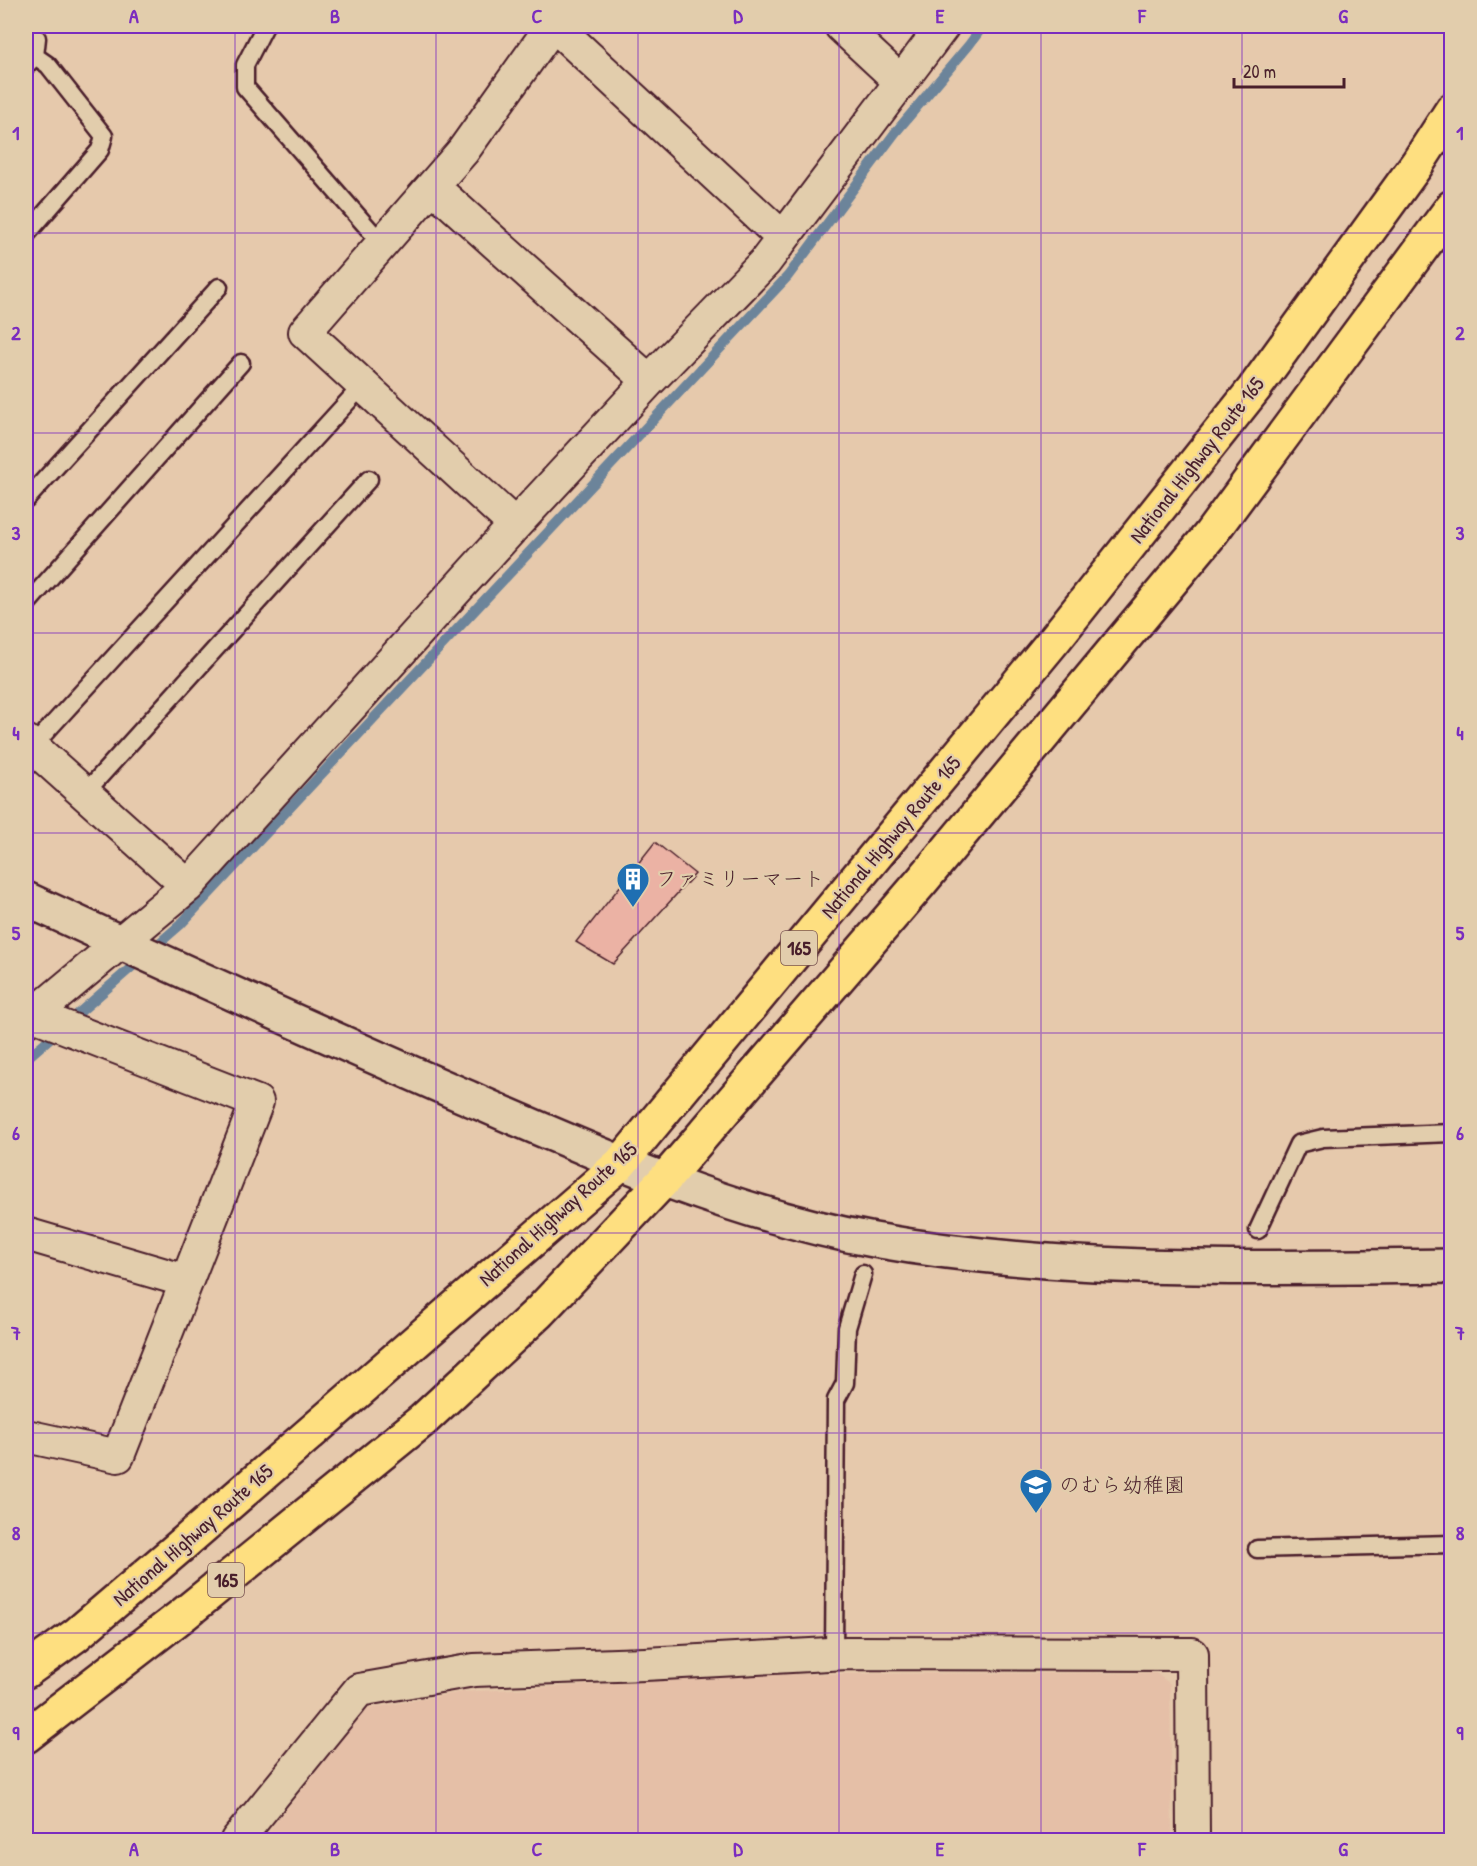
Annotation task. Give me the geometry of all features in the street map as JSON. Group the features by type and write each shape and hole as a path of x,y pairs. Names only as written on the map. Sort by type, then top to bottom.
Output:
{"highway":[{"name":"National Highway Route 165","path":"26,1671 76,1635 177,1550 620,1164 1047,648 1254,389 1417,164 1452,110"},
{"name":"165","path":"26,1736 184,1614 423,1420 539,1312 665,1179 921,882 1209,536 1452,207"}],"street":[{"path":"515,525 305,332 463,151 554,26 783,238"},
{"path":"840,26 901,82"},
{"path":"34,1018 127,945 188,886 648,381 765,262 943,26"},
{"path":"433,187 648,381"},
{"path":"29,744 188,886"},
{"path":"26,899 299,1024 620,1164 754,1211 871,1239 970,1255 1114,1265 1271,1268 1452,1266"},
{"path":"26,1436 118,1456 257,1102 79,1032 34,1018"},
{"path":"26,1234 186,1281"},
{"path":"237,1840 359,1690 474,1670 645,1664 834,1653 1192,1654 1193,1840"}],"lane":[{"path":"26,26 37,38 30,61 48,65 104,136 100,150 26,234"},
{"path":"265,26 245,65 245,87 382,244"},
{"path":"26,500 219,287"},
{"path":"26,605 241,363"},
{"path":"29,744 363,385"},
{"path":"84,794 369,479"},
{"path":"1258,1230 1298,1143 1323,1138 1452,1133"},
{"path":"834,1653 836,1400 845,1383 847,1328 863,1274"},
{"path":"1257,1549 1452,1544"}],"shaded area":[{"path":"1156,1673 1170,1684 1172,1840 262,1840 366,1709 462,1692 785,1674"}],"building":[{"name":"ファミリーマート","path":"655,842 695,874 613,964 576,942"}],"waterway":[{"path":"26,1059 180,925 788,276 895,133 983,26"}],"place":[{"name":"ファミリーマート","path":"633,908"},
{"name":"のむら幼稚園","path":"1036,1514"}]}
